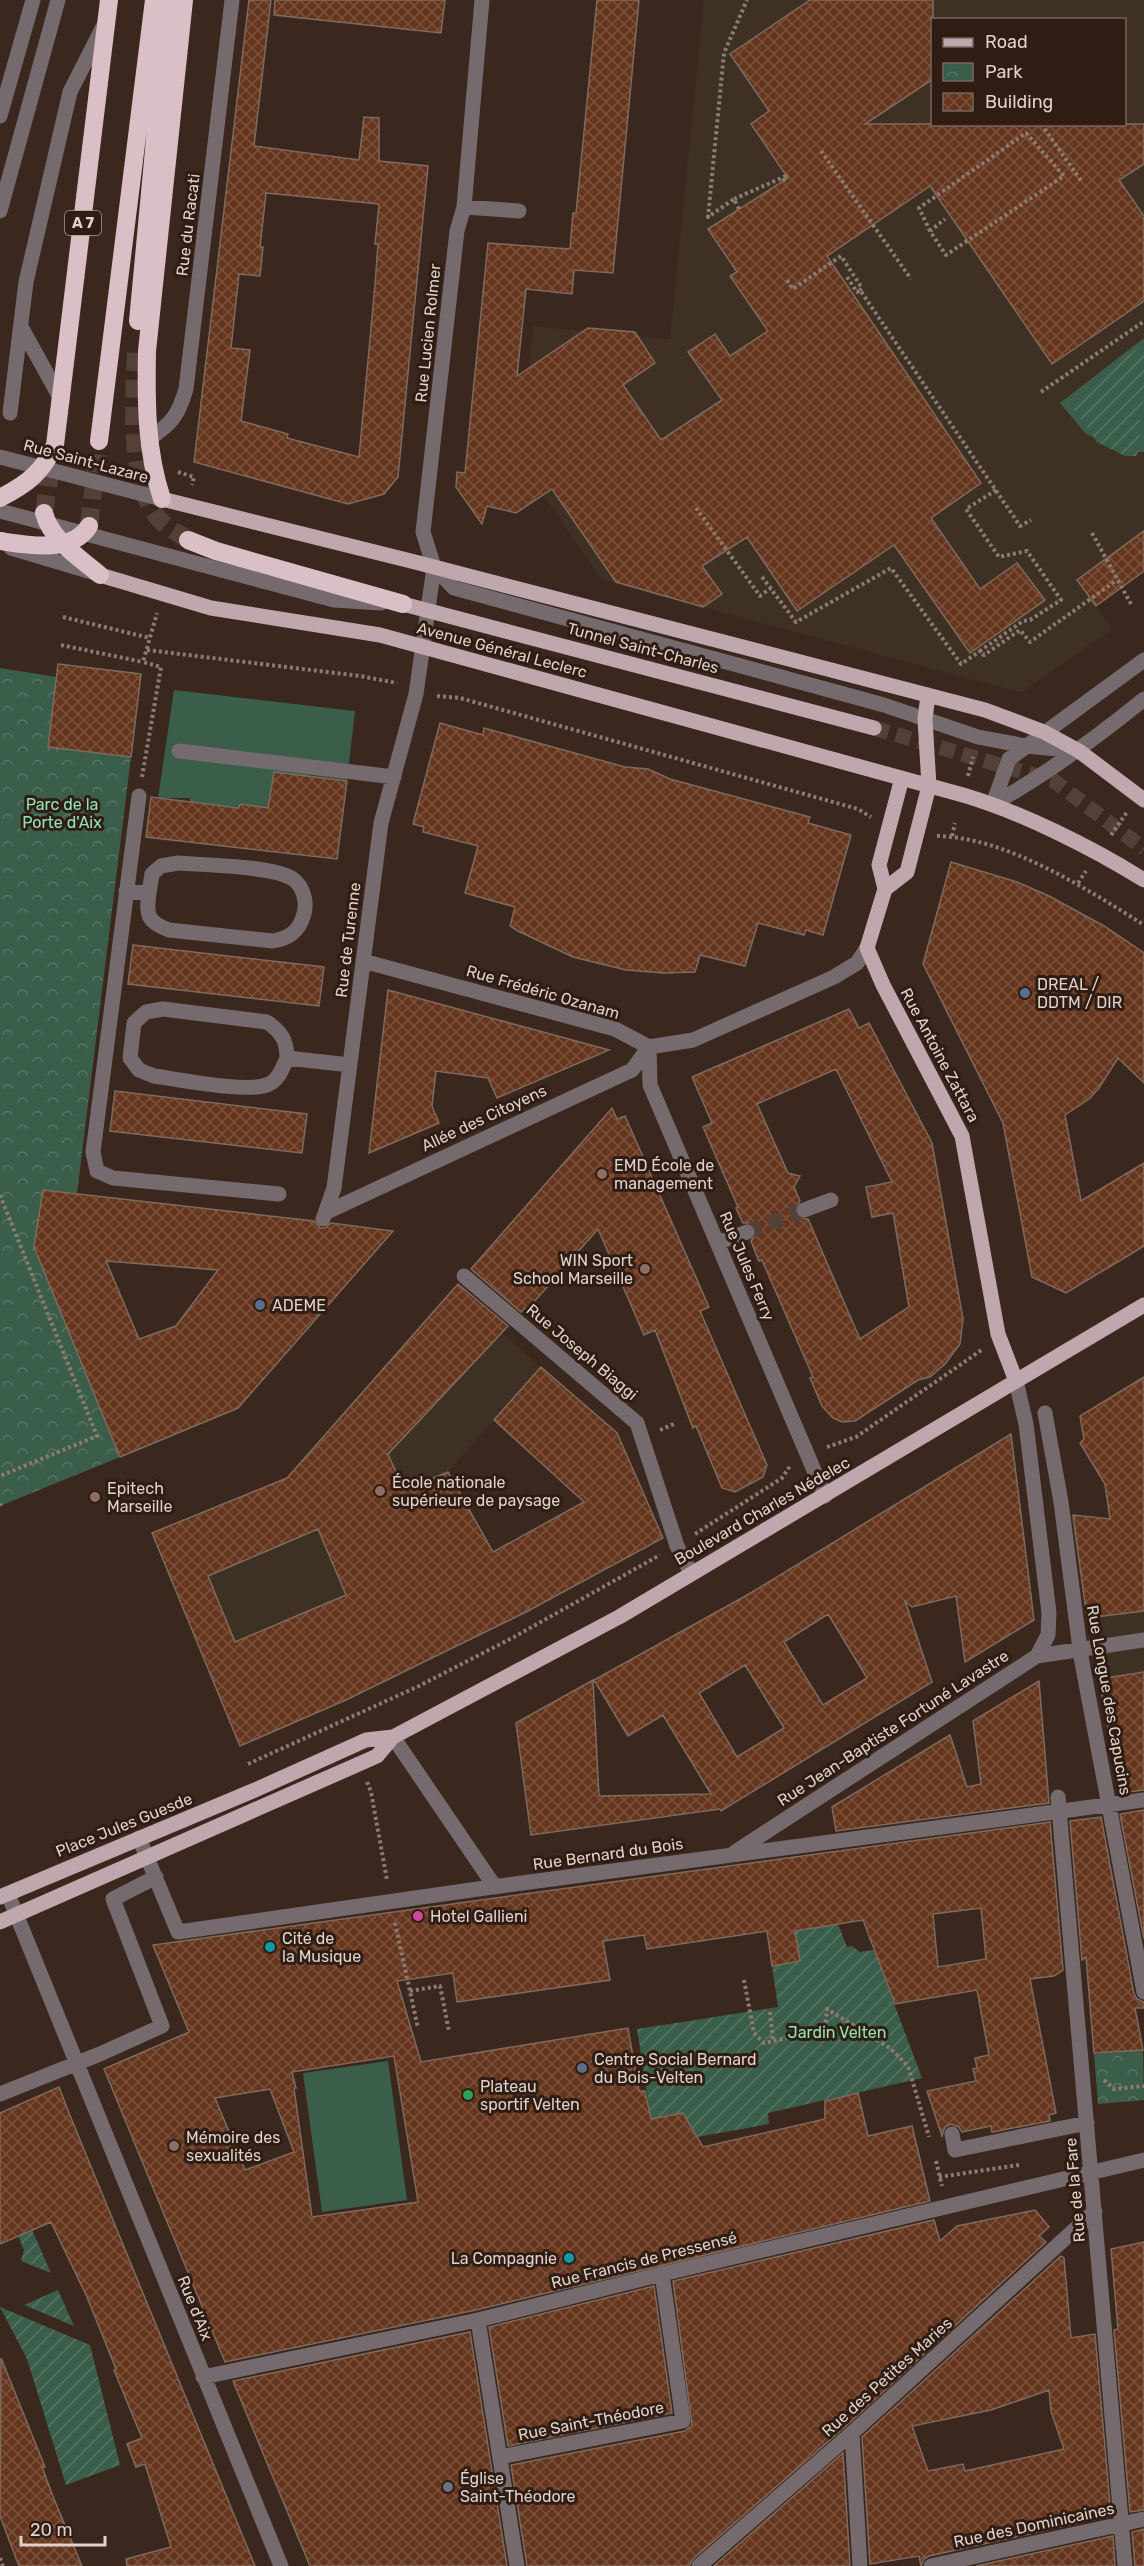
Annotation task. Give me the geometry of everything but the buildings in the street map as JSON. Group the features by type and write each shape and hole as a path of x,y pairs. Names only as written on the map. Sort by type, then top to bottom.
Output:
{"highway":[{"name":"A 7","path":"0,498 20,487 36,474 46,464 55,445 109,0"},
{"name":"A 7","path":"99,441 154,0"},
{"path":"136,353 141,274 168,0"},
{"path":"158,498 146,406 147,351 184,0"},
{"path":"45,519 62,543 100,575"},
{"path":"0,543 36,546 62,543 86,530"},
{"path":"188,540 216,551 404,604"}],"main road":[{"path":"158,498 985,710 1044,732 1079,751 1144,800"},
{"name":"Avenue Général Leclerc","path":"100,575 211,608 380,635 993,804 1098,854 1144,880"},
{"name":"Tunnel Saint-Charles","path":"404,604 874,728"},
{"path":"885,889 907,872 929,786 925,718 928,695"},
{"path":"867,948 885,889 879,865 902,778"},
{"name":"Rue Antoine Zattara","path":"867,948 883,985 962,1136 998,1334 1016,1381"},
{"name":"Boulevard Charles Nédelec","path":"255,1790 366,1740 393,1737 619,1617 1144,1305"},
{"name":"Boulevard Charles Nédelec","path":"147,1856 359,1765 377,1756 393,1737"},
{"name":"Place Jules Guesde","path":"4,1895 255,1790"},
{"path":"0,1922 147,1856"}],"street":[{"path":"0,116 33,0"},
{"path":"0,211 6,166 58,0"},
{"name":"Rue du Racati","path":"149,439 171,424 181,407 186,390 232,0"},
{"name":"Rue Lucien Rolmer","path":"419,668 434,567 423,532 457,231 464,207 482,0"},
{"path":"10,413 26,282 70,92 106,20"},
{"path":"464,207 519,211"},
{"path":"21,327 62,401"},
{"name":"Rue Saint-Lazare","path":"0,457 158,498"},
{"name":"Avenue Général Leclerc","path":"0,511 45,519 334,600 404,604"},
{"name":"Avenue Général Leclerc","path":"0,543 100,575"},
{"path":"434,567 454,588 884,705 978,737 1026,746 1079,751"},
{"path":"993,804 1009,759 1144,660"},
{"name":"Rue de Turenne","path":"325,1216 334,1188 381,823 416,694 419,668"},
{"path":"993,804 1031,783 1079,751 1144,699"},
{"path":"179,752 394,777"},
{"path":"140,796 106,1035 93,1152 97,1171 113,1178 279,1194"},
{"path":"178,863 278,873 294,880 305,895 305,913 299,928 288,938 273,941 169,930 155,925 147,911 149,892 152,874 161,866 178,863"},
{"path":"126,891 149,892"},
{"path":"649,1047 693,1040 812,986 857,963 867,948"},
{"name":"Rue Frédéric Ozanam","path":"363,961 615,1029 649,1047"},
{"path":"163,1009 267,1022 279,1030 286,1043 286,1058 280,1074 270,1084 252,1088 154,1076 140,1070 130,1058 134,1023 146,1012 163,1009"},
{"path":"106,1035 132,1039"},
{"name":"Allée des Citoyens","path":"325,1216 632,1070 649,1047"},
{"name":"Rue Jules Ferry","path":"649,1047 650,1085 825,1496"},
{"path":"286,1058 350,1065"},
{"path":"804,1210 831,1200"},
{"path":"717,1243 747,1232"},
{"name":"Rue Joseph Biaggi","path":"464,1276 637,1423 677,1546 691,1573"},
{"path":"1016,1381 1026,1424 1050,1613 1048,1635 1037,1656"},
{"name":"Rue Longue des Capucins","path":"1045,1413 1061,1502 1080,1650 1144,1992"},
{"path":"1037,1656 1144,1640"},
{"name":"Rue Jean-Baptiste Fortuné Lavastre","path":"730,1856 1037,1656"},
{"path":"393,1737 495,1887"},
{"name":"Rue Bernard du Bois","path":"140,1838 178,1932 730,1856 1059,1804 1108,1805 1144,1800"},
{"name":"Rue de la Fare","path":"1059,1804 1125,2566"},
{"path":"0,2094 162,2026 113,1899 156,1877"},
{"name":"Place Jules Guesde","path":"4,1895 16,1915 76,2063"},
{"name":"Rue d'Aix","path":"76,2063 281,2566"},
{"path":"952,2134 955,2150 1087,2123"},
{"path":"1092,2172 1144,2160"},
{"name":"Rue Francis de Pressensé","path":"203,2377 478,2320 1092,2172"},
{"name":"Rue des Petites Maries","path":"699,2566 852,2433 1095,2211"},
{"name":"Rue Saint-Théodore","path":"500,2457 683,2421 662,2274"},
{"path":"478,2320 518,2566"},
{"path":"852,2433 860,2566"},
{"name":"Rue des Dominicaines","path":"931,2566 1144,2519"}],"path":[{"path":"747,0 724,52 708,217 734,199 786,176 783,181"},
{"path":"1042,126 1082,182"},
{"path":"1026,133 1064,176 946,255 930,231 919,208 1026,133"},
{"path":"821,151 875,224 911,279"},
{"path":"734,199 739,209"},
{"path":"930,231 945,219"},
{"path":"787,280 793,289 841,256 862,288 860,290 1020,526 1030,520"},
{"path":"848,277 857,292 860,290"},
{"path":"1041,392 1144,323"},
{"path":"762,577 796,622 891,568 961,664 1023,621 1030,620 1061,600 1027,551 999,557 966,509 996,490"},
{"path":"696,508 760,596 771,588"},
{"path":"1092,533 1131,604"},
{"path":"980,651 984,655 1020,630 1030,642 1117,580"},
{"path":"63,617 150,638"},
{"path":"143,662 153,627"},
{"path":"61,645 161,667 140,796"},
{"path":"147,650 360,676 400,684"},
{"path":"436,696 460,698 858,808 867,815"},
{"path":"967,779 973,756"},
{"path":"1106,842 1130,808"},
{"path":"952,836 955,823"},
{"path":"941,836 952,836 1006,851 1078,883 1144,925"},
{"path":"1078,883 1089,865"},
{"path":"0,1195 97,1436 0,1476"},
{"path":"826,1447 856,1437 983,1349 998,1334"},
{"path":"667,1427 676,1423"},
{"path":"248,1764 419,1686 514,1637"},
{"path":"359,1765 371,1792 391,1902 418,2028"},
{"path":"744,1980 754,2033 764,2043 825,2030 828,2009 890,2048 908,2066 925,2123"},
{"path":"410,1991 440,1986 449,2031"},
{"path":"770,2012 773,2041"},
{"path":"1081,2060 1095,2059 1100,2066 1104,2082 1114,2089 1144,2086"},
{"path":"1004,2140 1016,2191"},
{"path":"0,2558 3,2566"}],"shaded area":[{"path":"704,0 1144,0 1144,571 1095,606 1112,629 1024,691 1019,692 602,580 543,495 548,491 520,450 533,326 670,339"},
{"path":"451,1289 541,1367 448,1472 527,1612 348,1699 240,1746 152,1533 287,1478"},
{"path":"1069,1514 1144,1522 1144,1672 1099,1679"}],"green space":[{"path":"1144,338 1144,452 1129,452 1086,434 1060,403"},
{"path":"1144,343 1144,397 1139,422 1140,449 1136,456 1125,456 1097,442 1068,402"},
{"name":"Parc de la Porte d'Aix","path":"0,668 57,677 49,747 131,757 77,1193 43,1190 34,1247 120,1457 0,1506"},
{"path":"174,690 355,711 347,780 309,775 306,790 268,810 190,802 190,798 158,798"},
{"name":"Jardin Velten","path":"838,1924 847,1947 852,1946 860,1952 874,1950 922,2078 768,2113 769,2124 697,2137 683,2113 651,2119 637,2029 778,2007 772,1966 800,1961 795,1930"},
{"path":"1143,2050 1144,2100 1098,2104 1094,2054"},
{"path":"388,2061 407,2200 322,2212 303,2073"},
{"path":"32,2230 51,2273 21,2261 24,2250 18,2236"},
{"path":"58,2290 74,2326 24,2305"},
{"path":"0,2307 90,2345 120,2465 66,2485 27,2359"}],"tunnel":[{"path":"136,353 135,442 143,489 151,508 162,522 188,540"},
{"path":"89,526 99,441"},
{"path":"44,513 53,453"},
{"path":"874,728 1054,781 1144,849"},
{"path":"747,1232 804,1210"}],"place":[{"name":"DREAL / DDTM / DIR","path":"1025,993"},
{"name":"EMD École de management","path":"602,1174"},
{"name":"WIN Sport School Marseille","path":"645,1269"},
{"name":"ADEME","path":"260,1305"},
{"name":"École nationale supérieure de paysage","path":"380,1491"},
{"name":"Epitech Marseille","path":"95,1497"},
{"name":"Hotel Gallieni","path":"418,1916"},
{"name":"Cité de la Musique","path":"270,1947"},
{"name":"Centre Social Bernard du Bois-Velten","path":"582,2068"},
{"name":"Plateau sportif Velten","path":"468,2095"},
{"name":"Mémoire des sexualités","path":"174,2146"},
{"name":"La Compagnie","path":"569,2258"},
{"name":"Église Saint-Théodore","path":"448,2487"}]}
